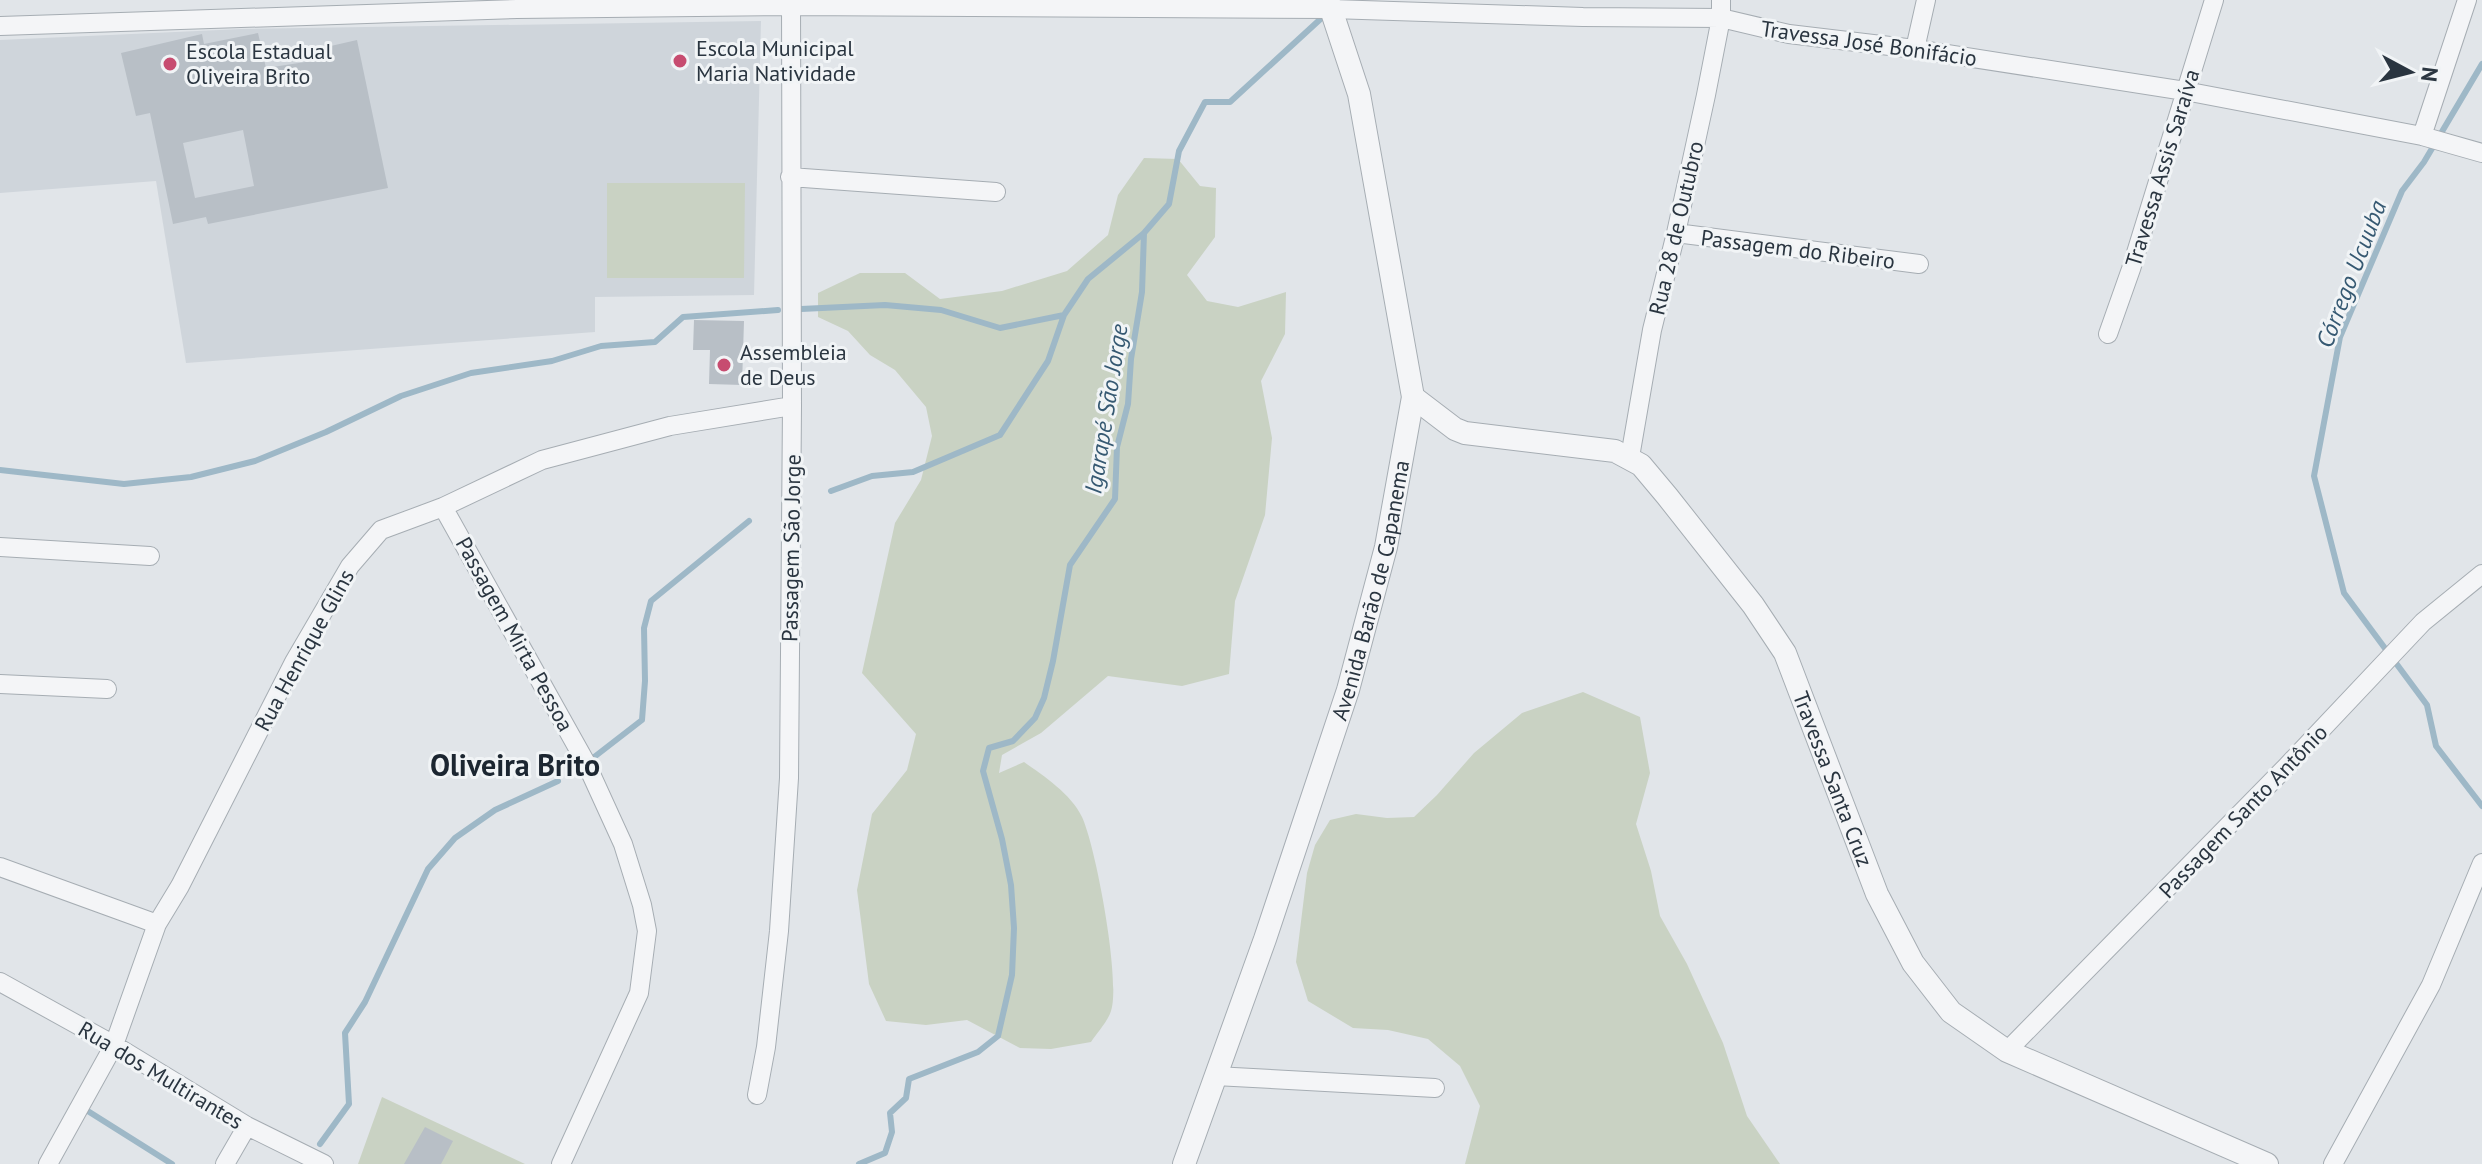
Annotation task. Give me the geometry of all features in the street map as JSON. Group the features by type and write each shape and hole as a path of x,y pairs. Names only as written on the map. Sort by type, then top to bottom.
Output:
{"street":[{"path":"1915,49 1926,0"},
{"name":"Travessa Assis Saraíva","path":"2108,334 2214,0"},
{"path":"2422,136 2467,0"},
{"name":"Passagem São Jorge","path":"757,1095 777,959 789,778 792,406 790,3"},
{"name":"Travessa José Bonifácio","path":"0,26 517,4 1329,4 1583,17 1721,9 1789,34 1915,49 2185,91 2422,136 2482,153"},
{"name":"Avenida Barão de Capanema","path":"1184,1164 1265,939 1348,690 1386,547 1413,397 1359,94 1329,4"},
{"name":"Rua 28 de Outubro","path":"1630,457 1652,330 1676,233 1721,9"},
{"path":"790,177 996,192"},
{"name":"Passagem do Ribeiro","path":"1676,233 1919,264"},
{"path":"1413,397 1455,429 1476,436 1603,449 1630,457"},
{"name":"Rua Henrique Glins","path":"51,1163 114,1045 157,924 187,874 294,662 350,566 381,530 443,507 542,460 670,426 792,406"},
{"name":"Travessa Santa Cruz","path":"1630,457 1641,465 1714,553 1785,653 1877,894 1919,972 1951,1012 2007,1051 2259,1162"},
{"name":"Passagem Mirta Pessoa","path":"443,507 586,763 623,844 647,931 639,993 563,1163"},
{"path":"0,547 150,556"},
{"name":"Passagem Santo Antônio","path":"2007,1051 2286,767 2423,622 2482,574"},
{"path":"0,684 107,689"},
{"path":"2333,1164 2431,985 2482,863"},
{"path":"0,867 157,924"},
{"name":"Rua dos Multirantes","path":"0,982 114,1045 247,1126 324,1164"},
{"path":"1215,1076 1435,1088"},
{"path":"225,1164 247,1126"}],"shaded area":[{"path":"761,21 754,295 595,297 595,332 186,363 156,181 0,193 0,40 241,29"}],"green space":[{"path":"1144,158 1178,159 1200,186 1216,188 1215,237 1187,275 1207,301 1238,307 1286,292 1285,334 1261,381 1272,438 1265,515 1235,601 1229,674 1182,686 1108,676 1041,733 1002,755 999,773 1024,762 1071,801 1088,833 1106,914 1113,972 1110,1015 1091,1042 1051,1049 1020,1048 967,1020 926,1025 886,1021 869,984 857,890 872,814 907,770 916,734 862,673 895,523 921,480 932,436 926,407 895,370 870,355 848,331 818,317 818,293 860,273 905,273 940,299 1002,291 1067,271 1108,235 1118,195"},
{"path":"607,183 745,183 744,278 607,278"},
{"path":"1583,692 1640,717 1650,773 1636,824 1651,871 1660,916 1687,964 1723,1043 1747,1116 1780,1164 1465,1164 1480,1106 1460,1066 1428,1039 1388,1030 1353,1028 1308,1001 1296,962 1307,873 1315,845 1330,820 1356,814 1414,817 1474,753 1522,713"},
{"path":"382,1097 525,1164 358,1164"}],"building":[{"path":"258,33 266,68 325,59 322,48 357,40 388,188 208,224 206,217 173,224 150,113 136,116 121,53 202,34 204,44","holes":["243,130 254,186 195,198 183,143"]},
{"path":"694,320 744,321 742,385 709,384 710,350 693,350"},
{"path":"425,1127 453,1141 441,1164 404,1164"}],"waterway":[{"name":"Igarapé São Jorge","path":"859,1164 885,1153 892,1132 890,1113 906,1098 909,1079 978,1052 998,1036 1012,975 1014,928 1011,885 1002,839 983,771 989,748 1013,741 1035,718 1044,698 1053,661 1070,565 1115,499 1117,447 1128,404 1131,359 1142,292 1144,233 1169,204 1179,151 1205,102 1230,102 1326,14"},
{"name":"Córrego Ucuuba","path":"2482,64 2424,162 2402,191 2340,337 2314,476 2344,593 2427,705 2436,746 2482,806"},
{"path":"801,309 885,305 941,310 1000,328 1064,315 1088,279 1144,233"},
{"path":"0,470 124,484 191,477 255,461 401,396 471,373 552,361 601,346 655,342 683,317 778,310"},
{"path":"831,491 872,476 913,472 1000,435 1048,361 1064,315"},
{"path":"589,761 642,720 644,628 651,601 749,521"},
{"path":"320,1144 349,1104 345,1033 365,1002 428,869 455,838 495,810 558,781"},
{"path":"83,1108 172,1164"}],"place":[{"name":"Escola Municipal Maria Natividade","path":"680,61"},
{"name":"Escola Estadual Oliveira Brito","path":"170,64"},
{"name":"Assembleia de Deus","path":"724,365"}],"district":[{"name":"Oliveira Brito","path":"515,764"}]}
